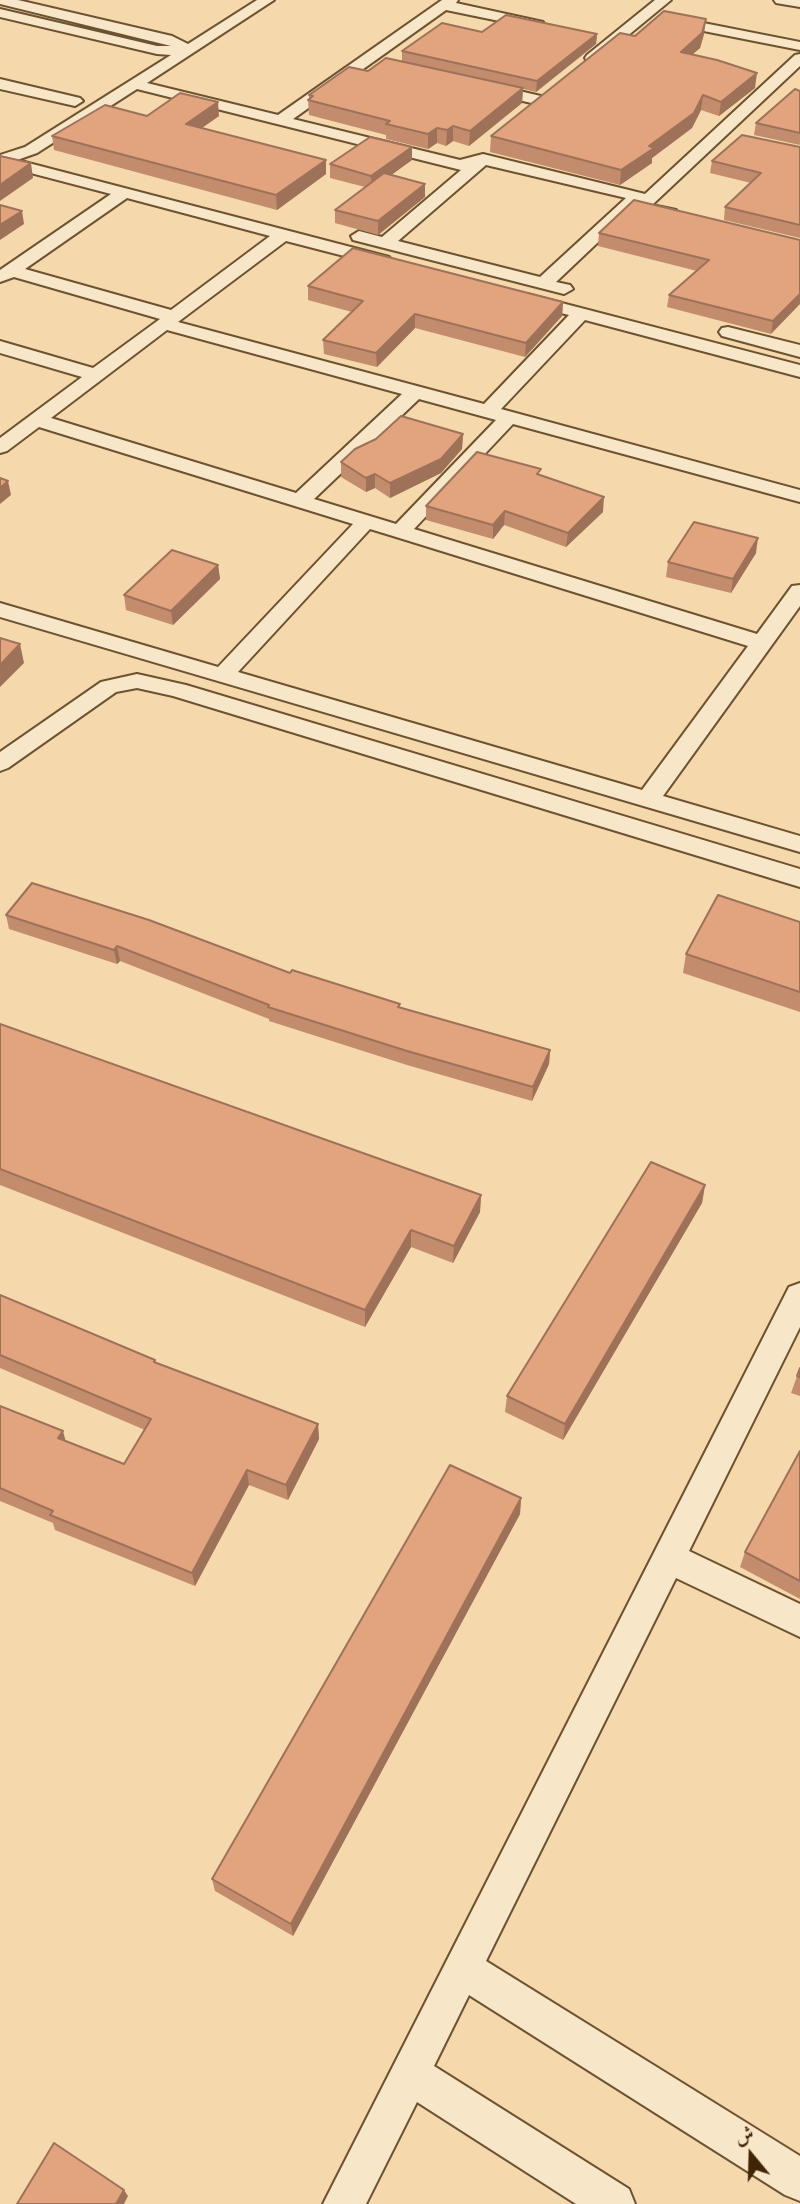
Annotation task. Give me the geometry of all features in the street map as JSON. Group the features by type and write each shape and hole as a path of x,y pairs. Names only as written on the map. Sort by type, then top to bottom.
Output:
{"street":[{"path":"0,0 177,37 188,51"},
{"path":"37,9 52,0"},
{"path":"31,150 267,0"},
{"path":"582,66 607,39 664,0"},
{"path":"781,0 800,3"},
{"path":"280,121 447,3 548,27"},
{"path":"0,13 157,50 188,51"},
{"path":"645,15 800,46"},
{"path":"134,64 177,37"},
{"path":"543,284 794,71 800,58"},
{"path":"364,61 391,67"},
{"path":"0,84 80,97 52,116"},
{"path":"134,85 460,165 483,159 639,201 680,217"},
{"path":"472,85 545,96 520,116"},
{"path":"718,134 741,140"},
{"path":"460,165 490,140"},
{"path":"4,150 31,150 175,188"},
{"path":"4,150 124,193 405,267"},
{"path":"385,243 483,159"},
{"path":"6,275 124,193"},
{"path":"345,232 543,284 582,304"},
{"path":"0,447 283,235"},
{"path":"6,275 415,392 800,496"},
{"path":"513,295 582,304 800,371"},
{"path":"488,411 582,304"},
{"path":"705,326 800,351"},
{"path":"0,347 97,374"},
{"path":"300,501 415,392"},
{"path":"400,532 509,417"},
{"path":"36,420 762,643"},
{"path":"223,675 366,522"},
{"path":"648,799 800,591"},
{"path":"0,610 800,844"},
{"path":"0,763 109,687 137,681 205,698 800,878"},
{"path":"344,2204 800,1297"},
{"path":"669,1558 800,1621"},
{"path":"462,1968 800,2180"},
{"path":"410,2074 614,2204"}],"building":[{"path":"664,11 706,19 702,33 681,52 757,73 721,102 703,95 694,113 649,146 654,148 621,170 491,136 620,33 635,36"},
{"path":"506,15 597,34 537,81 402,51 442,23 482,32"},
{"path":"386,58 523,88 470,131 453,126 447,130 437,128 428,134 386,124 390,121 308,100 313,96 309,95 349,67 368,71"},
{"path":"795,89 800,91 800,133 756,123"},
{"path":"180,93 218,102 186,124 326,160 276,195 52,136 105,105 147,116"},
{"path":"742,135 800,147 800,225 725,207 761,173 712,161"},
{"path":"370,137 412,147 371,176 330,164"},
{"path":"0,156 31,163 0,185"},
{"path":"384,173 425,184 378,221 335,210"},
{"path":"634,200 800,240 800,294 773,321 669,295 709,260 599,233"},
{"path":"0,205 22,211 0,225"},
{"path":"353,248 563,302 526,343 415,314 376,353 323,340 363,301 308,286"},
{"path":"401,416 463,434 441,459 390,483 375,474 366,478 341,462 355,449 376,439"},
{"path":"477,452 541,469 537,474 604,497 568,533 505,511 493,525 426,506"},
{"path":"0,478 8,481 0,488"},
{"path":"694,522 758,538 733,579 668,562"},
{"path":"172,550 218,565 171,611 124,595"},
{"path":"0,638 20,644 0,665"},
{"path":"32,883 149,920 290,973 292,970 400,1004 398,1007 550,1050 533,1087 268,1007 269,1005 117,946 114,950 6,915"},
{"path":"718,895 800,922 800,992 686,954"},
{"path":"0,1024 481,1195 454,1246 411,1230 365,1310 0,1169"},
{"path":"651,1162 705,1185 565,1424 507,1396"},
{"path":"0,1295 155,1360 154,1362 318,1424 286,1485 247,1470 192,1573 50,1515 53,1511 0,1488 0,1406 63,1431 58,1438 124,1464 151,1419 0,1355"},
{"path":"800,1451 800,1581 745,1552"},
{"path":"450,1465 521,1498 291,1924 212,1879"},
{"path":"54,2143 124,2190 116,2204 17,2204"}]}
